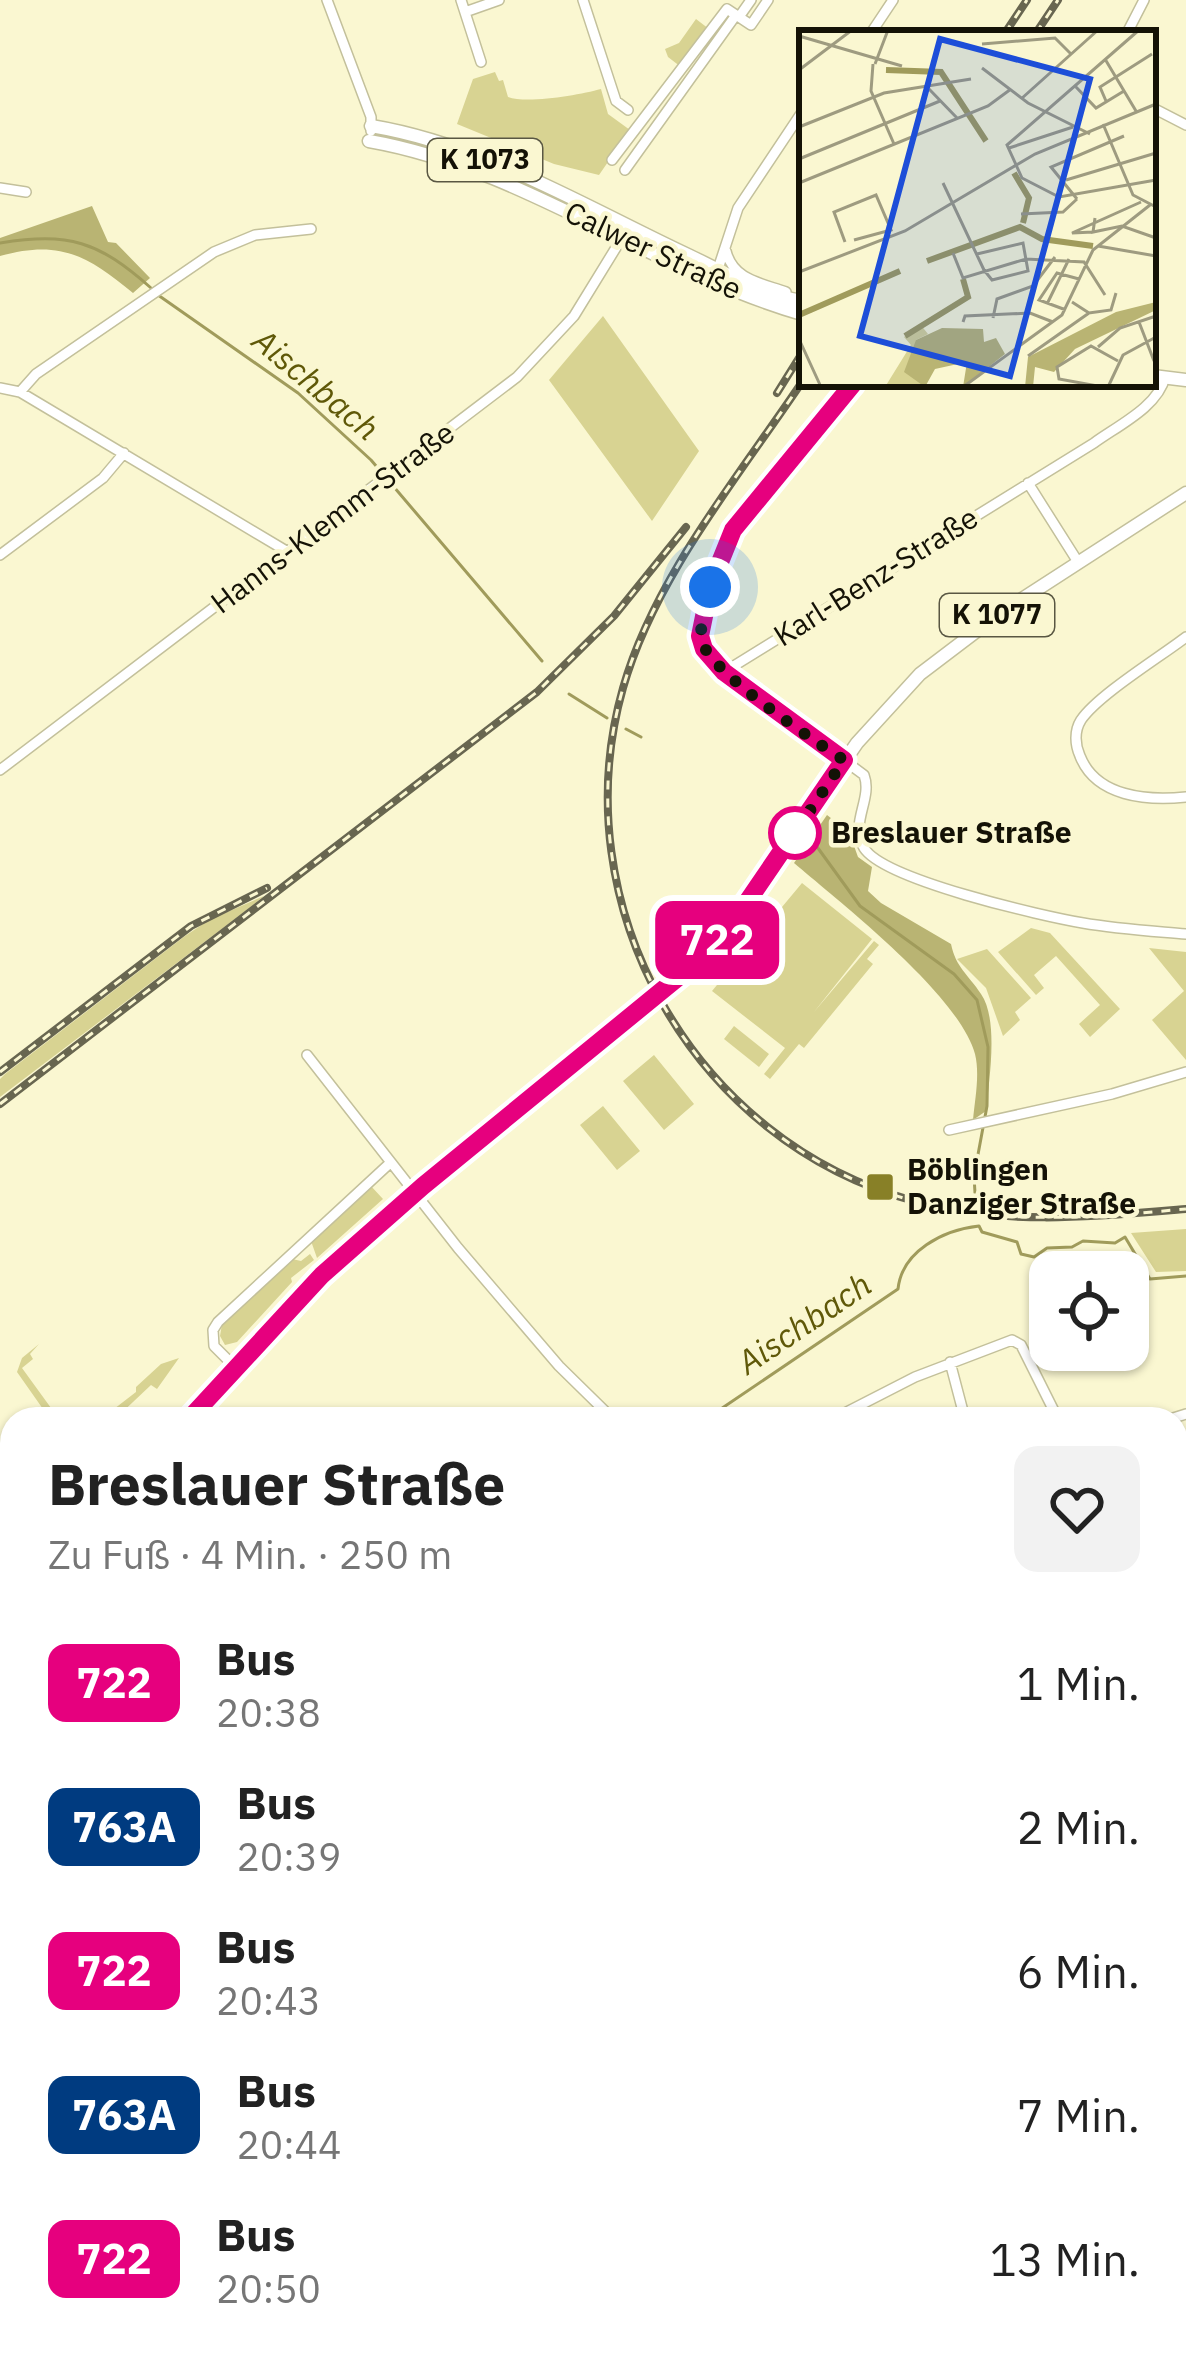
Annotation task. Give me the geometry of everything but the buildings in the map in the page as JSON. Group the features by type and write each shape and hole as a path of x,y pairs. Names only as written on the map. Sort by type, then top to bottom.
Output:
{"main road":[{"name":"Calwer Straße","path":"370,134 473,171 721,273 774,301 799,307"},
{"path":"1157,374 1186,376"},
{"name":"K 1077","path":"200,1407 322,1275 692,966 747,902 844,760 899,695 947,651 1075,559 1184,493"}],"street":[{"path":"327,0 370,134"},
{"path":"461,0 481,62"},
{"path":"466,12 499,0"},
{"path":"584,0 616,101 628,110"},
{"path":"625,170 751,0"},
{"path":"612,160 727,9 751,25 768,0"},
{"path":"873,30 893,0"},
{"path":"1129,30 1144,0"},
{"path":"1156,110 1186,125"},
{"path":"721,273 725,245 750,185 799,116"},
{"path":"0,188 26,192"},
{"path":"20,392 37,374 214,252 239,240 311,230"},
{"name":"Hanns-Klemm-Straße","path":"0,770 517,377 581,305 624,233"},
{"name":"Calwer Straße","path":"721,273 799,307"},
{"name":"Karl-Benz-Straße","path":"724,672 1142,408 1162,386 1157,374"},
{"path":"851,387 733,530 710,587 700,636 704,649 724,672 864,775 867,783 859,831 866,850 884,864 931,884 1037,914 1096,926 1186,934"},
{"path":"0,388 20,392 288,552"},
{"path":"0,555 104,478 124,453"},
{"path":"1028,483 1075,559"},
{"path":"1186,637 1083,717 1076,745 1087,773 1124,795 1186,796"},
{"path":"307,1055 414,1194 559,1366 601,1407"},
{"path":"949,1130 1186,1072"},
{"path":"236,1368 214,1346 213,1330 218,1322 389,1164"},
{"path":"858,1407 950,1362 1008,1341 1018,1342 1052,1407"},
{"path":"950,1362 962,1407"}],"shaded area":[{"path":"696,19 709,29 681,67 665,49 679,43"},
{"path":"495,72 508,97 517,99 601,89 608,114 630,130 599,175 554,164 457,124 473,79"},
{"path":"92,206 108,242 116,243 150,278 133,293 72,254 40,249 0,256 0,238"},
{"path":"603,316 699,451 652,521 549,380"},
{"path":"827,815 849,832 858,857 872,867 868,891 951,944 959,965 987,1005 991,1051 986,1111 973,1120 975,1054 947,1005 868,926 794,863"},
{"path":"802,883 872,939 814,1012 874,941 879,945 867,959 873,964 804,1048 799,1044 770,1079 764,1074 785,1048 712,991"},
{"path":"264,896 0,1097 0,1079 5,1074 185,936"},
{"path":"1031,928 1050,933 1120,1009 1090,1037 1079,1024 1100,1005 1056,956 1034,975 1044,988 1036,995 998,952"},
{"path":"1149,948 1186,952 1186,1060 1152,1020 1184,991"},
{"path":"987,949 1031,998 1015,1012 1020,1020 1003,1036 986,988 957,959"},
{"path":"734,1026 769,1054 759,1067 724,1039"},
{"path":"654,1055 694,1104 664,1130 623,1081"},
{"path":"603,1106 640,1151 617,1170 580,1125"},
{"path":"370,1185 383,1199 317,1258 311,1241"},
{"path":"1186,1229 1186,1271 1156,1272 1149,1251 1143,1251 1131,1233"},
{"path":"310,1254 314,1260 291,1278 237,1342 225,1345 220,1336 222,1324 292,1259 301,1261"},
{"path":"39,1344 30,1354 33,1359 22,1368 50,1407 42,1407 17,1372 22,1358"},
{"path":"179,1358 157,1389 151,1385 128,1407 117,1407 136,1392 161,1364"}],"waterway":[{"name":"Aischbach","path":"0,243 45,239 82,244 115,260 151,288"},
{"name":"Aischbach","path":"158,295 298,393 371,460 542,661"},
{"name":"Aischbach","path":"569,694 607,718"},
{"name":"Aischbach","path":"626,729 641,737"},
{"name":"Aischbach","path":"815,844 860,906 954,974 977,1000 988,1047 987,1106 975,1193"},
{"name":"Aischbach","path":"724,1407 898,1289 916,1253 952,1232 979,1226 982,1232 1017,1242 1021,1254 1034,1257 1047,1248 1072,1247 1083,1241 1115,1243 1125,1237 1150,1279 1186,1276"}],"railway":[{"path":"1007,30 1027,0"},
{"path":"1038,30 1058,0"},
{"path":"777,393 799,358"},
{"path":"799,386 677,568 655,607 623,688 609,770 611,852 630,931 663,1004 709,1070 767,1127 836,1171 914,1201 982,1214 1083,1217 1186,1209"},
{"path":"0,1104 537,692 614,616 686,527"},
{"path":"0,1072 191,926 267,888"}],"bus line":[{"name":"722","path":"200,1407 322,1275 692,966 747,902 844,760 724,672 704,649 700,636 710,587 733,530 851,387"}],"place":[{"name":"Breslauer Straße","path":"795,833"},
{"name":"Böblingen Danziger Straße","path":"880,1187"}],"route":[{"path":"710,587 700,636 704,649 724,672 844,760 793,836 795,833"}]}
